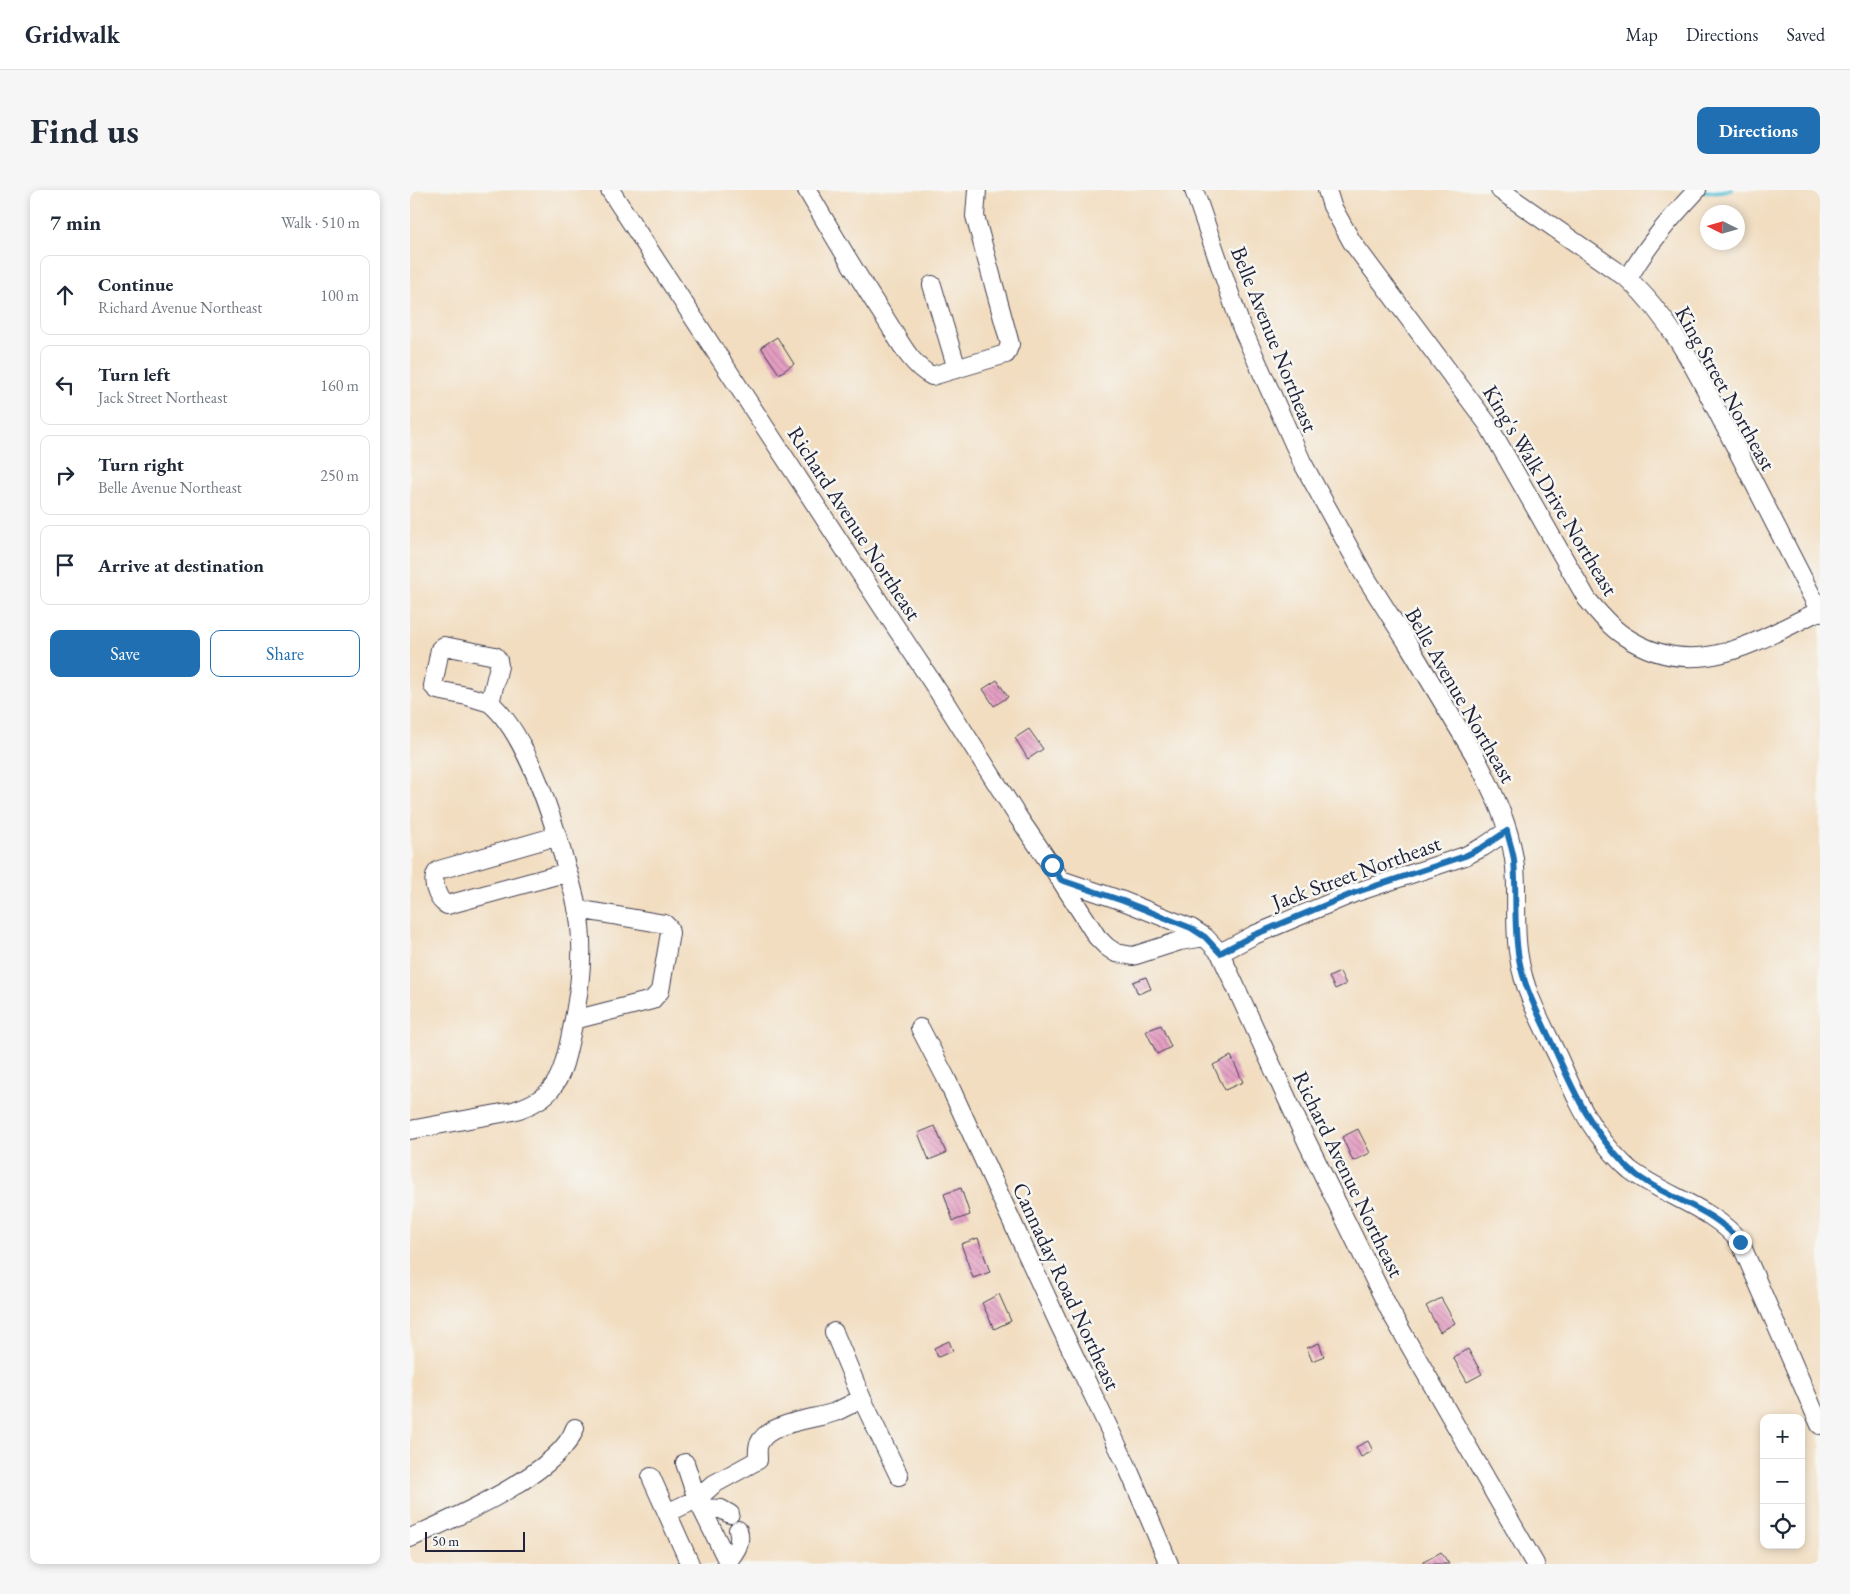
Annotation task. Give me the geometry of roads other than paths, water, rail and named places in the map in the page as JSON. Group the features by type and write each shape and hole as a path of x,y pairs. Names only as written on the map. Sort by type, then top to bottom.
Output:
{"street":[{"name":"Richard Avenue Northeast","path":"610,190 938,690 1016,814 1097,937 1116,953 1133,956 1180,941 1205,937"},
{"path":"807,190 850,264 910,356 923,372 932,376 1006,354 1010,344 975,216 976,190"},
{"name":"Belle Avenue Northeast","path":"1194,190 1241,326 1302,462 1354,558 1475,756 1491,790 1507,831 1514,859 1516,932 1525,984 1579,1103 1610,1150 1629,1169 1655,1186 1717,1220 1730,1230 1740,1242 1820,1425"},
{"name":"King's Walk Drive Northeast","path":"1327,190 1332,206 1352,242 1487,423 1587,599 1606,621 1644,648 1668,656 1691,658 1717,656 1743,648 1820,611"},
{"name":"King Street Northeast","path":"1500,190 1628,279 1659,312 1678,341 1714,406 1820,611"},
{"path":"1628,279 1668,220 1692,195"},
{"path":"932,285 957,369"},
{"path":"410,1130 513,1111 529,1105 544,1096 552,1089 560,1076 574,1020 581,980 582,952 577,908 568,872 540,785 524,752 505,720 490,703"},
{"name":"Jack Street Northeast","path":"1220,953 1254,935 1354,893 1465,856 1507,831"},
{"path":"557,836 439,870 435,873 434,878 439,899 447,905 568,872"},
{"name":"Richard Avenue Northeast","path":"1061,880 1123,901 1191,928 1205,937 1220,953 1308,1144 1382,1296 1535,1564"},
{"path":"574,1020 608,1013 655,998 660,991 670,934 669,928 665,924 577,908"},
{"name":"Cannaday Road Northeast","path":"920,1028 946,1078 1123,1458 1169,1564"},
{"path":"834,1332 862,1398 899,1476"},
{"path":"699,1503 714,1484 758,1460 758,1445 764,1436 787,1423 809,1420 835,1412 862,1398"},
{"path":"410,1538 499,1495 550,1460 567,1445 575,1428"},
{"path":"685,1463 699,1503 728,1563"},
{"path":"651,1477 690,1564"},
{"path":"667,1513 699,1503 721,1509 734,1522 740,1537 738,1548 728,1563"}],"waterway":[{"path":"1703,191 1731,190"}]}
